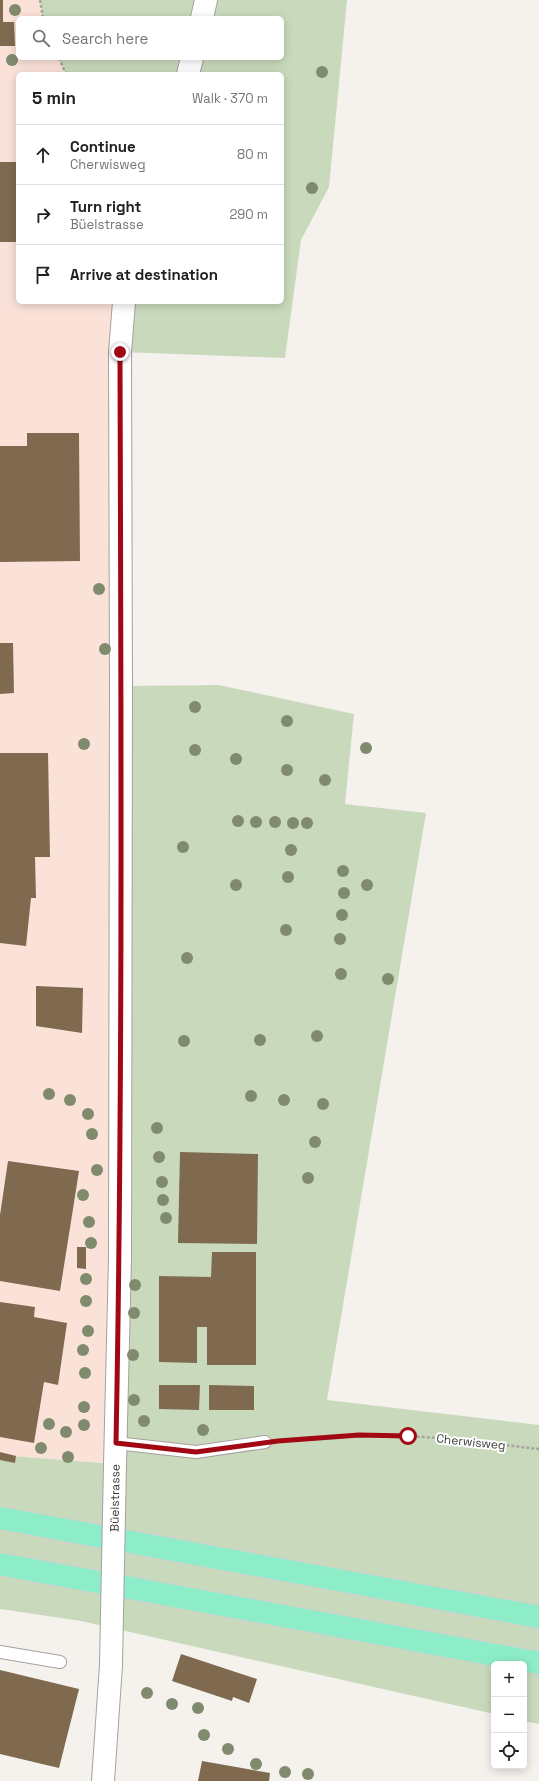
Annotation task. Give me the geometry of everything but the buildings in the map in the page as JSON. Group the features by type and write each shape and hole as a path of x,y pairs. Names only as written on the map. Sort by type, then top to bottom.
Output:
{"highway":[{"path":"0,1518 539,1617"},
{"path":"0,1564 539,1663"}],"street":[{"path":"202,16 206,0"},
{"path":"188,72 192,60"},
{"name":"Büelstrasse","path":"103,1781 111,1666 120,1235 120,352 124,304"}],"lane":[{"path":"116,1443 196,1452 265,1442"},
{"path":"0,1652 60,1662"}],"path":[{"path":"40,0 43,16"},
{"path":"60,60 65,72"},
{"name":"Cherwisweg","path":"265,1442 359,1435 408,1436 456,1439 539,1449"}],"shaded area":[{"path":"0,0 40,0 43,16 16,16 16,60 60,60 65,72 16,72 16,304 124,304 115,1464 0,1455"}],"green space":[{"path":"40,0 347,0 329,187 301,240 285,358 120,352 124,304 284,304 284,72 65,72 60,60 284,60 284,16 43,16"},
{"path":"219,685 354,714 345,804 426,813 327,1400 539,1425 539,1724 527,1722 527,1661 491,1661 491,1713 81,1621 0,1609 0,1455 115,1464 121,686"}],"route":[{"path":"120,352 120,1258 116,1443 196,1452 278,1441 359,1435 408,1436"}]}
